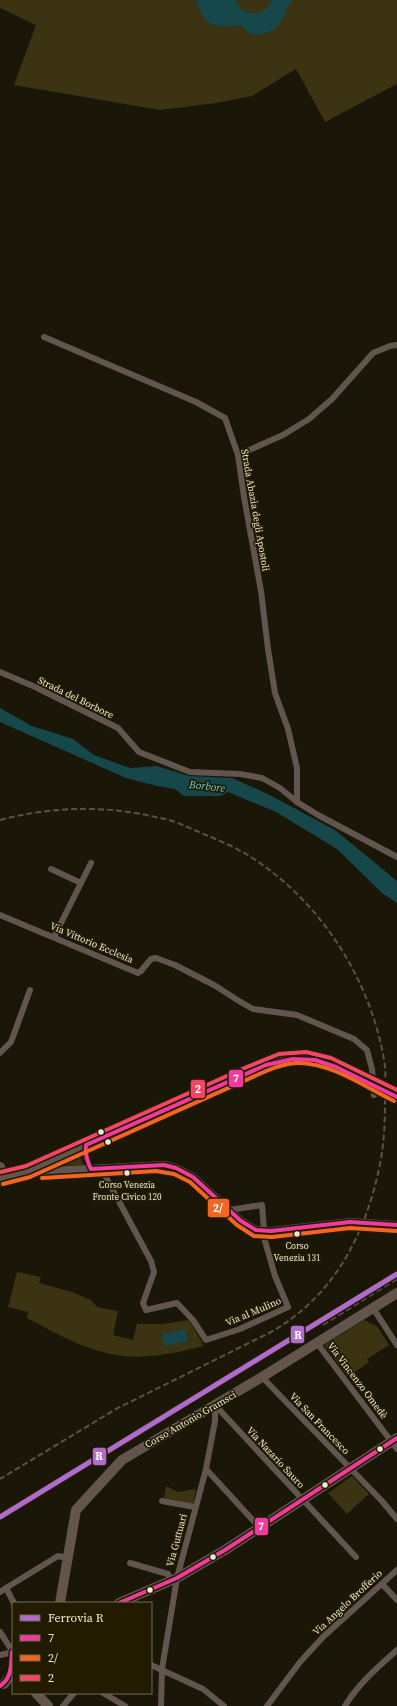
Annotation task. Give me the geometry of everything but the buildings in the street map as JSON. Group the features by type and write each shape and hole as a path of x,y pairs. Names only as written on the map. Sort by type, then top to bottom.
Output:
{"main road":[{"path":"0,1167 2,1173 1,1180 28,1172 282,1059 299,1057 312,1058 328,1063 396,1097"},
{"name":"Corso Antonio Gramsci","path":"60,1602 76,1510 122,1460 262,1377 397,1293"},
{"path":"121,1602 174,1579 225,1550 350,1469 395,1443"},
{"path":"6,1684 12,1674"},
{"path":"37,1694 48,1706"}],"street":[{"name":"Strada Abazia degli Apostoli","path":"44,337 196,402 225,418 238,455 261,591 275,692 288,729 297,768 297,802"},
{"path":"238,455 283,435 309,420 332,399 373,353 390,346 397,345"},
{"name":"Strada del Borbore","path":"0,672 33,686 118,728 139,752 190,772 240,774 262,778 280,788 297,802 318,815 397,857"},
{"path":"54,937 91,863"},
{"path":"50,869 81,883"},
{"name":"Via Vittorio Ecclesia","path":"0,915 138,973 142,971 151,959 156,958 175,965 214,985 253,1009 297,1015 354,1039 367,1050 372,1069 374,1095"},
{"path":"0,1052 11,1042 30,990"},
{"path":"86,1145 86,1158 91,1169"},
{"path":"28,1172 156,1165 176,1168 193,1177 250,1227 265,1230 350,1222 397,1225"},
{"name":"Via al Mulino","path":"101,1168 151,1261 154,1272 143,1303 146,1310 177,1303 193,1320 206,1340 240,1329 288,1307 275,1276 265,1241 262,1205 229,1210"},
{"path":"373,1308 397,1345"},
{"name":"Via Vincenzo Omedè","path":"317,1343 395,1443"},
{"name":"Via San Francesco","path":"262,1377 397,1519"},
{"name":"Via Guttuari","path":"160,1706 162,1669 174,1579 206,1469 215,1421 215,1405"},
{"name":"Via Nazario Sauro","path":"215,1405 356,1557"},
{"path":"206,1469 260,1528"},
{"path":"162,1500 196,1507"},
{"path":"13,1602 3,1590 58,1556 68,1558"},
{"path":"130,1563 168,1574 174,1579"},
{"name":"Via Angelo Brofferio","path":"267,1706 300,1662 323,1637 397,1570"},
{"path":"382,1584 397,1600"},
{"path":"0,1632 12,1650"},
{"path":"344,1706 359,1686 397,1650"},
{"path":"0,1655 12,1652"},
{"path":"152,1665 203,1689 224,1706"},
{"path":"63,1706 73,1694"},
{"path":"105,1694 125,1706"}],"shaded area":[{"path":"0,0 397,0 397,84 325,122 296,69 252,96 216,103 160,110 14,85 36,25 0,8"},
{"path":"81,1153 81,1159 84,1165 56,1166 57,1164"},
{"path":"17,1272 41,1277 39,1283 72,1292 91,1300 97,1307 118,1311 113,1335 133,1340 137,1324 161,1324 189,1320 204,1346 164,1355 133,1357 101,1352 86,1347 56,1334 27,1318 28,1312 8,1307"},
{"path":"364,1320 377,1326 389,1345 367,1359 369,1362 348,1377 324,1345"},
{"path":"352,1476 369,1494 347,1514 328,1493"},
{"path":"166,1486 178,1492 196,1489 193,1504 164,1498"}],"water":[{"path":"196,0 235,0 243,10 256,13 264,10 272,0 294,0 289,5 278,26 273,30 258,35 249,32 240,25 217,26 211,24 203,16"},
{"name":"Borbore","path":"0,708 32,726 73,739 94,755 130,768 157,766 189,776 232,778 268,794 335,830 397,881 397,903 382,893 337,849 276,812 228,792 221,796 184,796 175,789 126,778 0,722"},
{"path":"185,1329 188,1341 164,1346 162,1334"}],"railway":[{"path":"0,820 37,812 56,810 95,809 132,812 166,819 219,840 245,853 282,880 304,901 342,950 370,1006 379,1036 385,1066 385,1124 383,1146 373,1193 366,1215 347,1255 323,1290 290,1320 271,1332 116,1409 0,1479"},
{"path":"323,1325 397,1279"}],"rail line":[{"name":"R","path":"0,1517 397,1274"}],"transit line":[{"name":"2","path":"1,1172 26,1166 279,1054 306,1052 331,1058 397,1090"},
{"name":"7","path":"397,1097 336,1067 315,1060 293,1059 266,1065 86,1145 88,1163 91,1169 164,1165 176,1168 193,1177 241,1221 256,1230 271,1231 350,1222 397,1225"},
{"name":"2/","path":"3,1184 30,1177 262,1073 288,1064 311,1064 336,1071 394,1101"},
{"name":"2/","path":"42,1178 156,1171 174,1174 190,1182 237,1225 254,1236 272,1237 350,1228 397,1231"},
{"name":"7","path":"121,1602 177,1578 225,1550 397,1438"},
{"name":"7","path":"0,1686 9,1675 12,1652"}],"place":[{"name":"Corso Venezia Fronte Civico 120","path":"127,1173"},
{"name":"Corso Venezia 131","path":"297,1234"}]}
